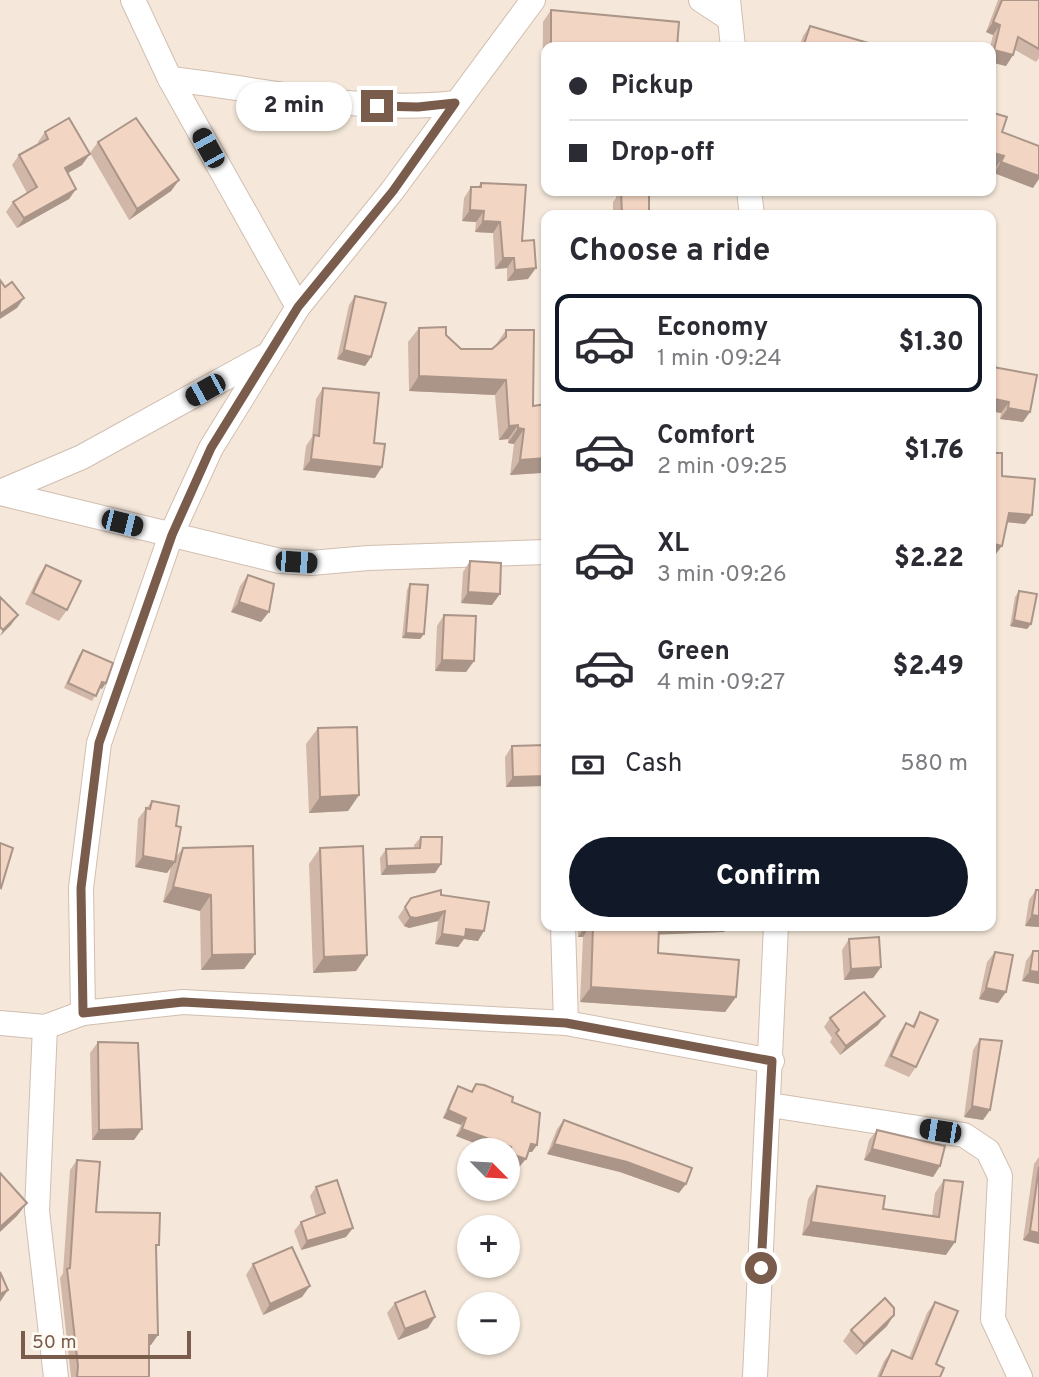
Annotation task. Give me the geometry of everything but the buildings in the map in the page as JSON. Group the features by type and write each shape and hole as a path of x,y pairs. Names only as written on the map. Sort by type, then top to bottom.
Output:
{"street":[{"path":"133,0 170,79 298,307"},
{"path":"83,1013 81,888 99,743 172,535 211,448 298,307 393,191 533,0"},
{"path":"701,0 729,9 732,42"},
{"path":"170,79 377,106 418,107 455,103"},
{"path":"0,493 82,457 272,352"},
{"path":"0,493 280,561 311,564 368,558 541,552"},
{"path":"563,931 566,1023"},
{"path":"755,1377 770,1105 776,931"},
{"path":"0,1023 45,1027 83,1013 183,1002 566,1023 772,1061"},
{"path":"45,1027 37,1211 56,1377"},
{"path":"770,1105 964,1135 988,1151 1000,1176 993,1319 1020,1377"}],"shaded area":[{"path":"0,0 1039,0 1039,1377 0,1377"}],"route":[{"path":"377,106 418,107 455,103 393,191 298,307 211,448 172,535 99,743 81,888 83,1013 183,1002 566,1023 772,1061 761,1268"}]}
